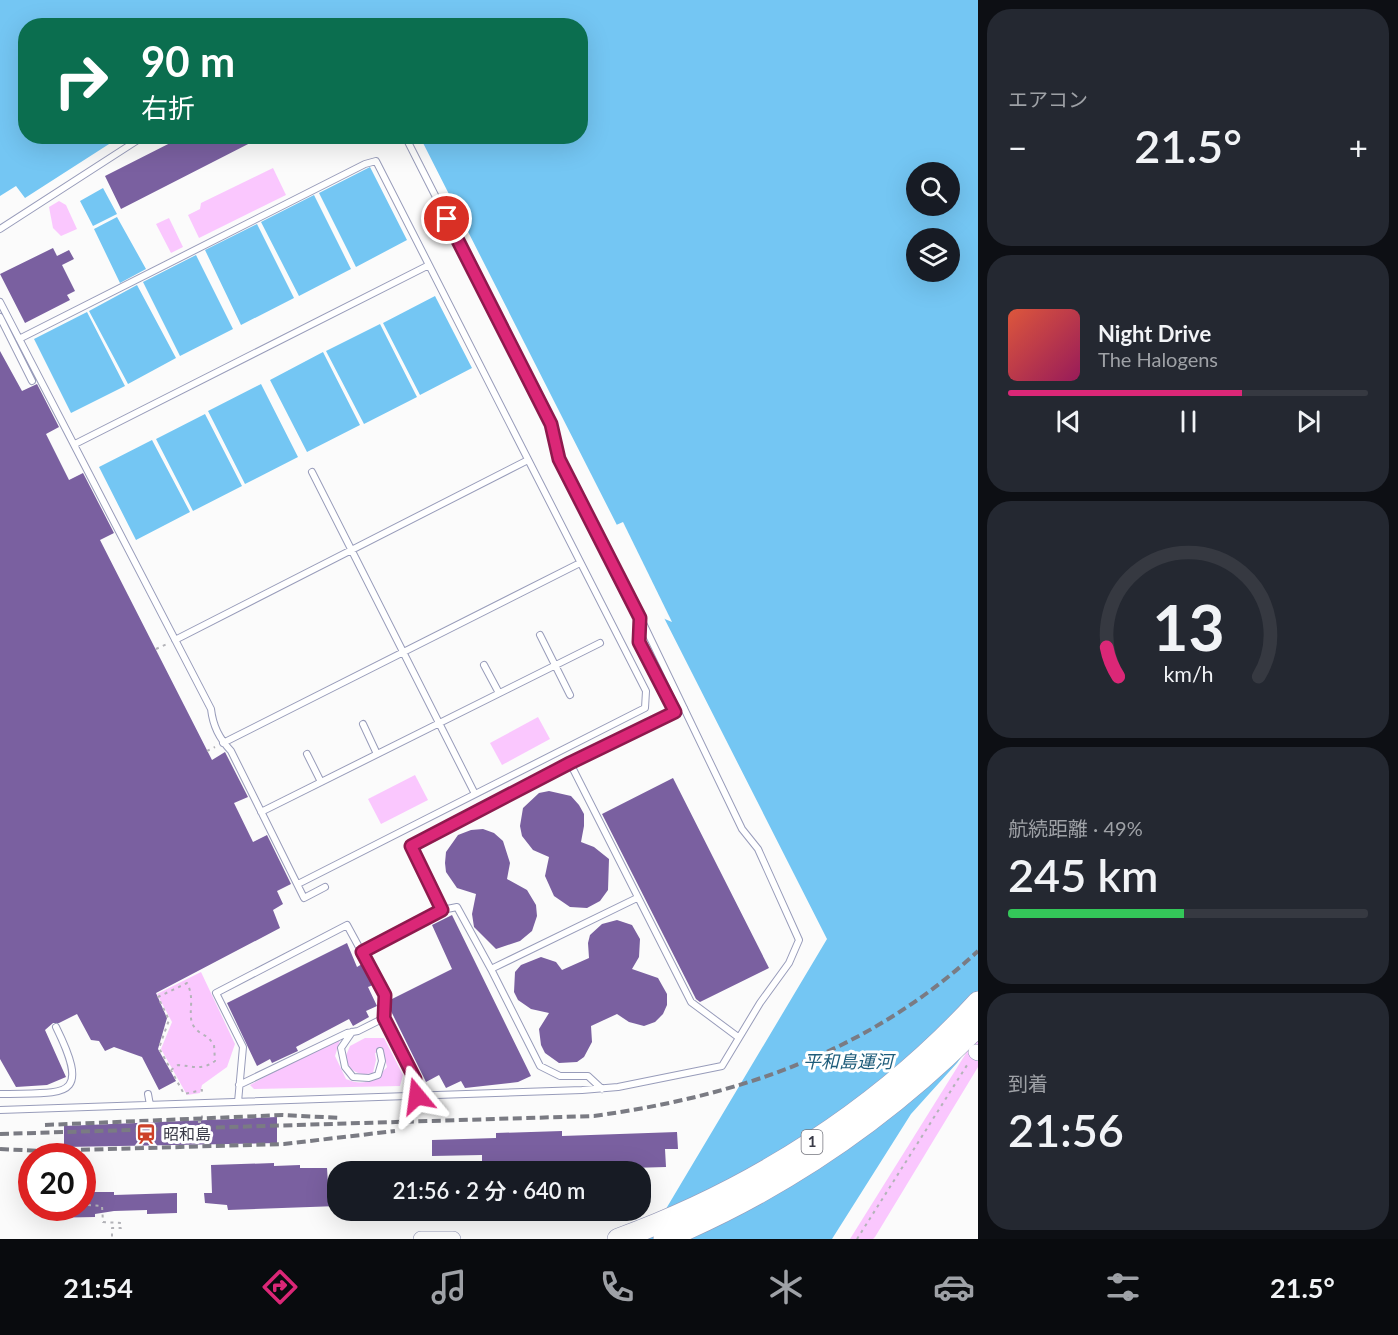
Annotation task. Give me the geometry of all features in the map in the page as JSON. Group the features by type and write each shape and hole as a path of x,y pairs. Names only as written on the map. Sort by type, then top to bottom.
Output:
{"highway":[{"name":"1","path":"618,1239 695,1208 736,1187 812,1142 893,1083 978,1002"},
{"name":"1","path":"664,1239 742,1203 821,1156 904,1096 978,1026"}],"street":[{"path":"421,1239 453,1239"}],"lane":[{"path":"0,229 132,144"},
{"path":"0,1110 602,1089 722,1066 738,1037 789,963 800,940 758,849 742,829 640,618 559,459 551,424 409,144"},
{"path":"19,339 365,164 376,161 646,690 645,708 298,884"},
{"path":"75,444 429,265"},
{"path":"0,302 211,709 212,723 223,743 231,751 304,898 325,886"},
{"path":"0,317 32,381"},
{"path":"175,640 528,460"},
{"path":"312,472 475,794"},
{"path":"223,743 580,562"},
{"path":"640,618 639,642 675,712"},
{"path":"540,635 570,695"},
{"path":"261,812 600,643"},
{"path":"484,665 499,693"},
{"path":"442,910 411,846 570,763 684,708"},
{"path":"363,724 377,754"},
{"path":"307,754 321,782"},
{"path":"570,763 691,1002 738,1037"},
{"path":"491,969 637,898"},
{"path":"362,952 442,910 457,907 540,1066 560,1076 588,1076 602,1089"},
{"path":"238,1102 243,1047 216,993 347,925 385,995 384,1018 415,1079 417,1096"},
{"path":"239,1085 384,1018"},
{"path":"0,1094 53,1093 70,1085 74,1068 56,1027"},
{"path":"352,1032 341,1048 345,1067 353,1077 369,1078 378,1075 382,1060 380,1051"},
{"path":"148,1095 150,1105"}],"path":[{"path":"156,650 175,640"},
{"path":"171,1070 178,1065 198,1069 206,1067 214,1061 216,1054 208,1037 196,1032 192,1025 190,1013 193,999 187,983 158,997 169,1020 159,1048 184,1094 202,1090 201,1095"},
{"path":"864,1239 857,1238 977,1052"},
{"path":"198,1122 202,1122 202,1111"},
{"path":"96,1206 102,1206 103,1222 121,1223 121,1228 112,1228 111,1239"}],"shaded area":[{"path":"273,168 286,195 199,238 188,215 200,209 201,203"},
{"path":"59,201 66,205 77,229 61,236 53,228 49,207"},
{"path":"169,218 183,247 171,253 156,224"},
{"path":"538,717 550,739 502,765 490,743"},
{"path":"415,775 428,800 381,824 368,799"},
{"path":"201,972 235,1044 227,1067 202,1085 200,1093 187,1095 161,1049 172,1022 157,994"},
{"path":"978,1034 978,1067 875,1237 873,1239 850,1239"},
{"path":"365,1038 384,1038 403,1075 400,1086 254,1089 250,1085 330,1042 340,1040 335,1056 346,1079 358,1082 368,1081 378,1076 387,1067 383,1051 375,1053 373,1073 356,1072 344,1060 350,1046"}],"water":[{"name":"平和島運河","path":"0,0 978,0 978,1034 957,1063 911,1114 832,1239 648,1239 827,939 424,144 588,144 588,18 18,18 18,144 109,144 25,198 16,186 0,196"},
{"path":"370,167 407,240 356,267 319,193"},
{"path":"103,188 117,214 93,226 80,201"},
{"path":"314,195 351,269 299,296 261,222"},
{"path":"117,217 146,269 120,283 94,229"},
{"path":"257,224 294,298 241,325 205,250"},
{"path":"196,255 233,329 180,356 143,282"},
{"path":"137,285 176,358 128,384 89,311"},
{"path":"435,296 472,368 420,395 383,323"},
{"path":"87,312 125,386 71,413 34,339"},
{"path":"380,324 417,397 364,424 326,351"},
{"path":"323,352 360,425 307,452 270,380"},
{"path":"261,384 298,457 245,484 208,411"},
{"path":"205,414 242,486 193,511 156,439"},
{"path":"152,440 190,512 136,540 99,467"}],"pier":[{"path":"623,522 672,622 660,617 614,526"}],"building":[{"path":"168,144 248,144 121,209 105,176"},
{"path":"53,248 57,256 69,250 74,259 62,265 75,291 67,295 70,300 25,323 0,274"},
{"path":"0,351 22,391 37,384 59,427 46,434 69,480 83,473 114,533 100,540 212,760 225,752 248,797 234,803 253,842 267,835 291,884 277,891 283,904 273,910 280,928 156,993 167,1018 158,1049 176,1081 159,1090 142,1057 114,1047 105,1051 99,1041 91,1040 77,1014 59,1023 53,1023 45,1030 66,1077 47,1085 16,1087 0,1059"},
{"path":"673,778 769,968 700,1002 696,999 602,814"},
{"path":"549,791 571,796 579,805 584,814 581,842 594,847 609,859 608,890 600,901 587,908 570,907 554,896 545,876 549,857 533,850 522,836 520,826 523,808 539,793"},
{"path":"483,829 494,833 503,841 510,863 507,879 527,890 536,905 537,916 532,931 520,941 496,949 474,927 472,914 476,894 457,888 446,872 445,863 446,852 458,835 471,830"},
{"path":"452,915 531,1076 518,1082 465,1088 461,1081 446,1088 439,1075 426,1082 390,1009 390,1000 452,969 432,925"},
{"path":"617,920 632,925 640,939 639,957 632,969 658,978 667,994 667,1005 663,1014 655,1022 644,1026 629,1022 617,1014 591,1026 592,1042 584,1057 577,1062 559,1063 545,1053 541,1045 539,1029 549,1013 531,1009 518,1000 514,992 515,972 521,965 541,957 556,962 562,970 589,958 590,935 602,924"},
{"path":"347,943 357,967 362,964 373,985 368,987 377,1006 366,1011 369,1017 353,1026 349,1019 296,1047 298,1051 272,1063 270,1059 257,1066 227,1003"},
{"path":"277,1117 277,1143 96,1146 96,1143 64,1143 64,1126"},
{"path":"562,1131 562,1136 677,1132 678,1149 665,1149 666,1167 651,1167 651,1161 482,1161 482,1155 432,1156 432,1140 496,1138 496,1133"},
{"path":"274,1163 274,1166 300,1165 300,1168 327,1168 327,1206 228,1210 227,1205 205,1203 204,1193 212,1193 211,1165"},
{"path":"96,1192 114,1192 114,1195 177,1193 177,1213 147,1214 147,1210 96,1214"}],"railway":[{"path":"0,1134 594,1116 647,1107 750,1082 799,1064 847,1042 892,1017 936,986 978,951"},
{"path":"45,1125 283,1115 341,1118"},
{"path":"0,1149 41,1151 284,1144 395,1131"}],"place":[{"name":"昭和島","path":"146,1134"}],"route":[{"path":"417,1096 415,1079 384,1018 385,995 362,952 442,910 411,846 570,763 675,712 639,642 640,618 631,598 559,459 551,424 447,219"}]}
